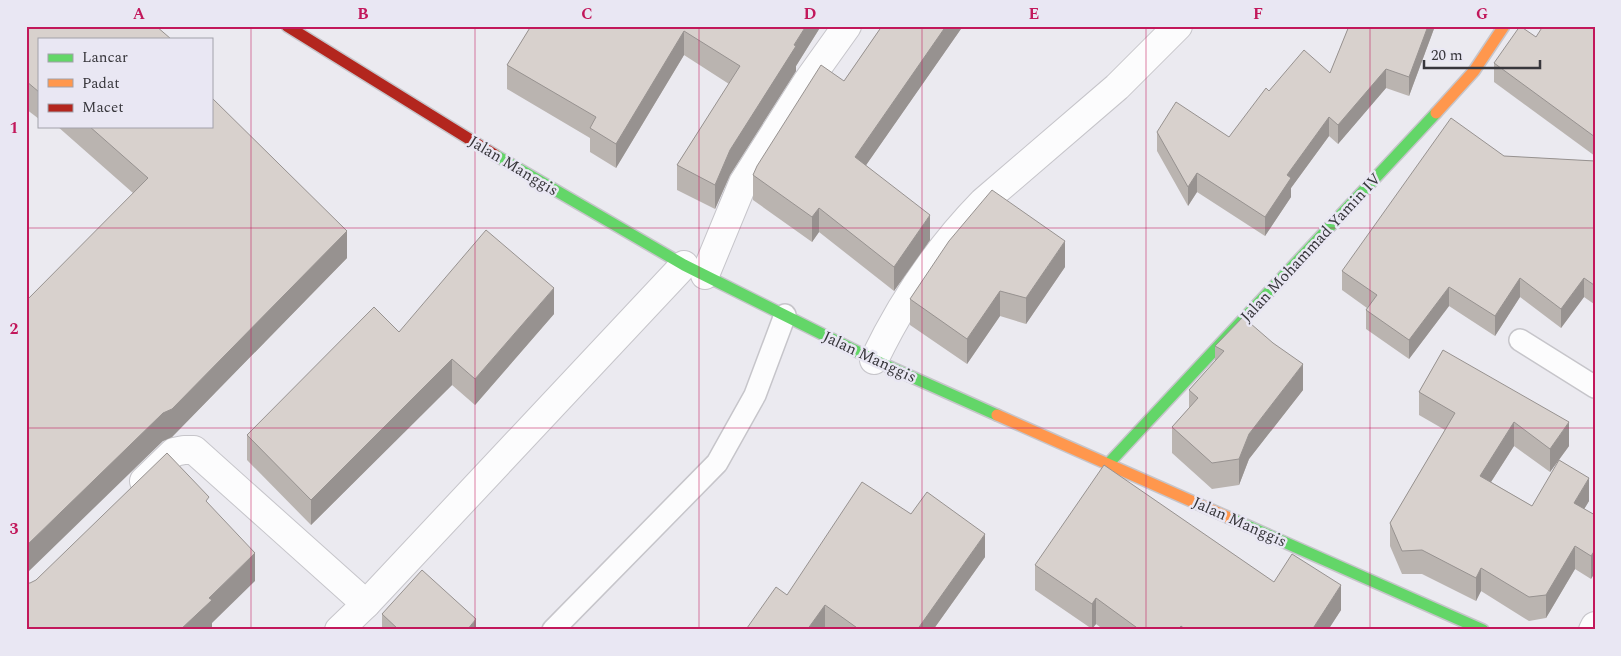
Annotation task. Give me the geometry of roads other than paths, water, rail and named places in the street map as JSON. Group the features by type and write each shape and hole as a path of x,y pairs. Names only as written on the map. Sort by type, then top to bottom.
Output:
{"street":[{"name":"Jalan Manggis","path":"287,26 506,162 694,270 874,360 1483,630"},
{"path":"339,630 694,270 743,183 807,82 848,26"},
{"path":"874,360 893,320 915,287 966,219 983,202 1117,87 1178,26"},
{"name":"Jalan Mohammad Yamin IV","path":"1109,463 1452,96 1474,71 1504,26"},
{"path":"129,495 174,452 194,450 366,604"},
{"path":"1593,630 1595,626"}],"lane":[{"path":"553,630 717,463 755,395 785,315"},
{"path":"1520,340 1595,387"}]}
